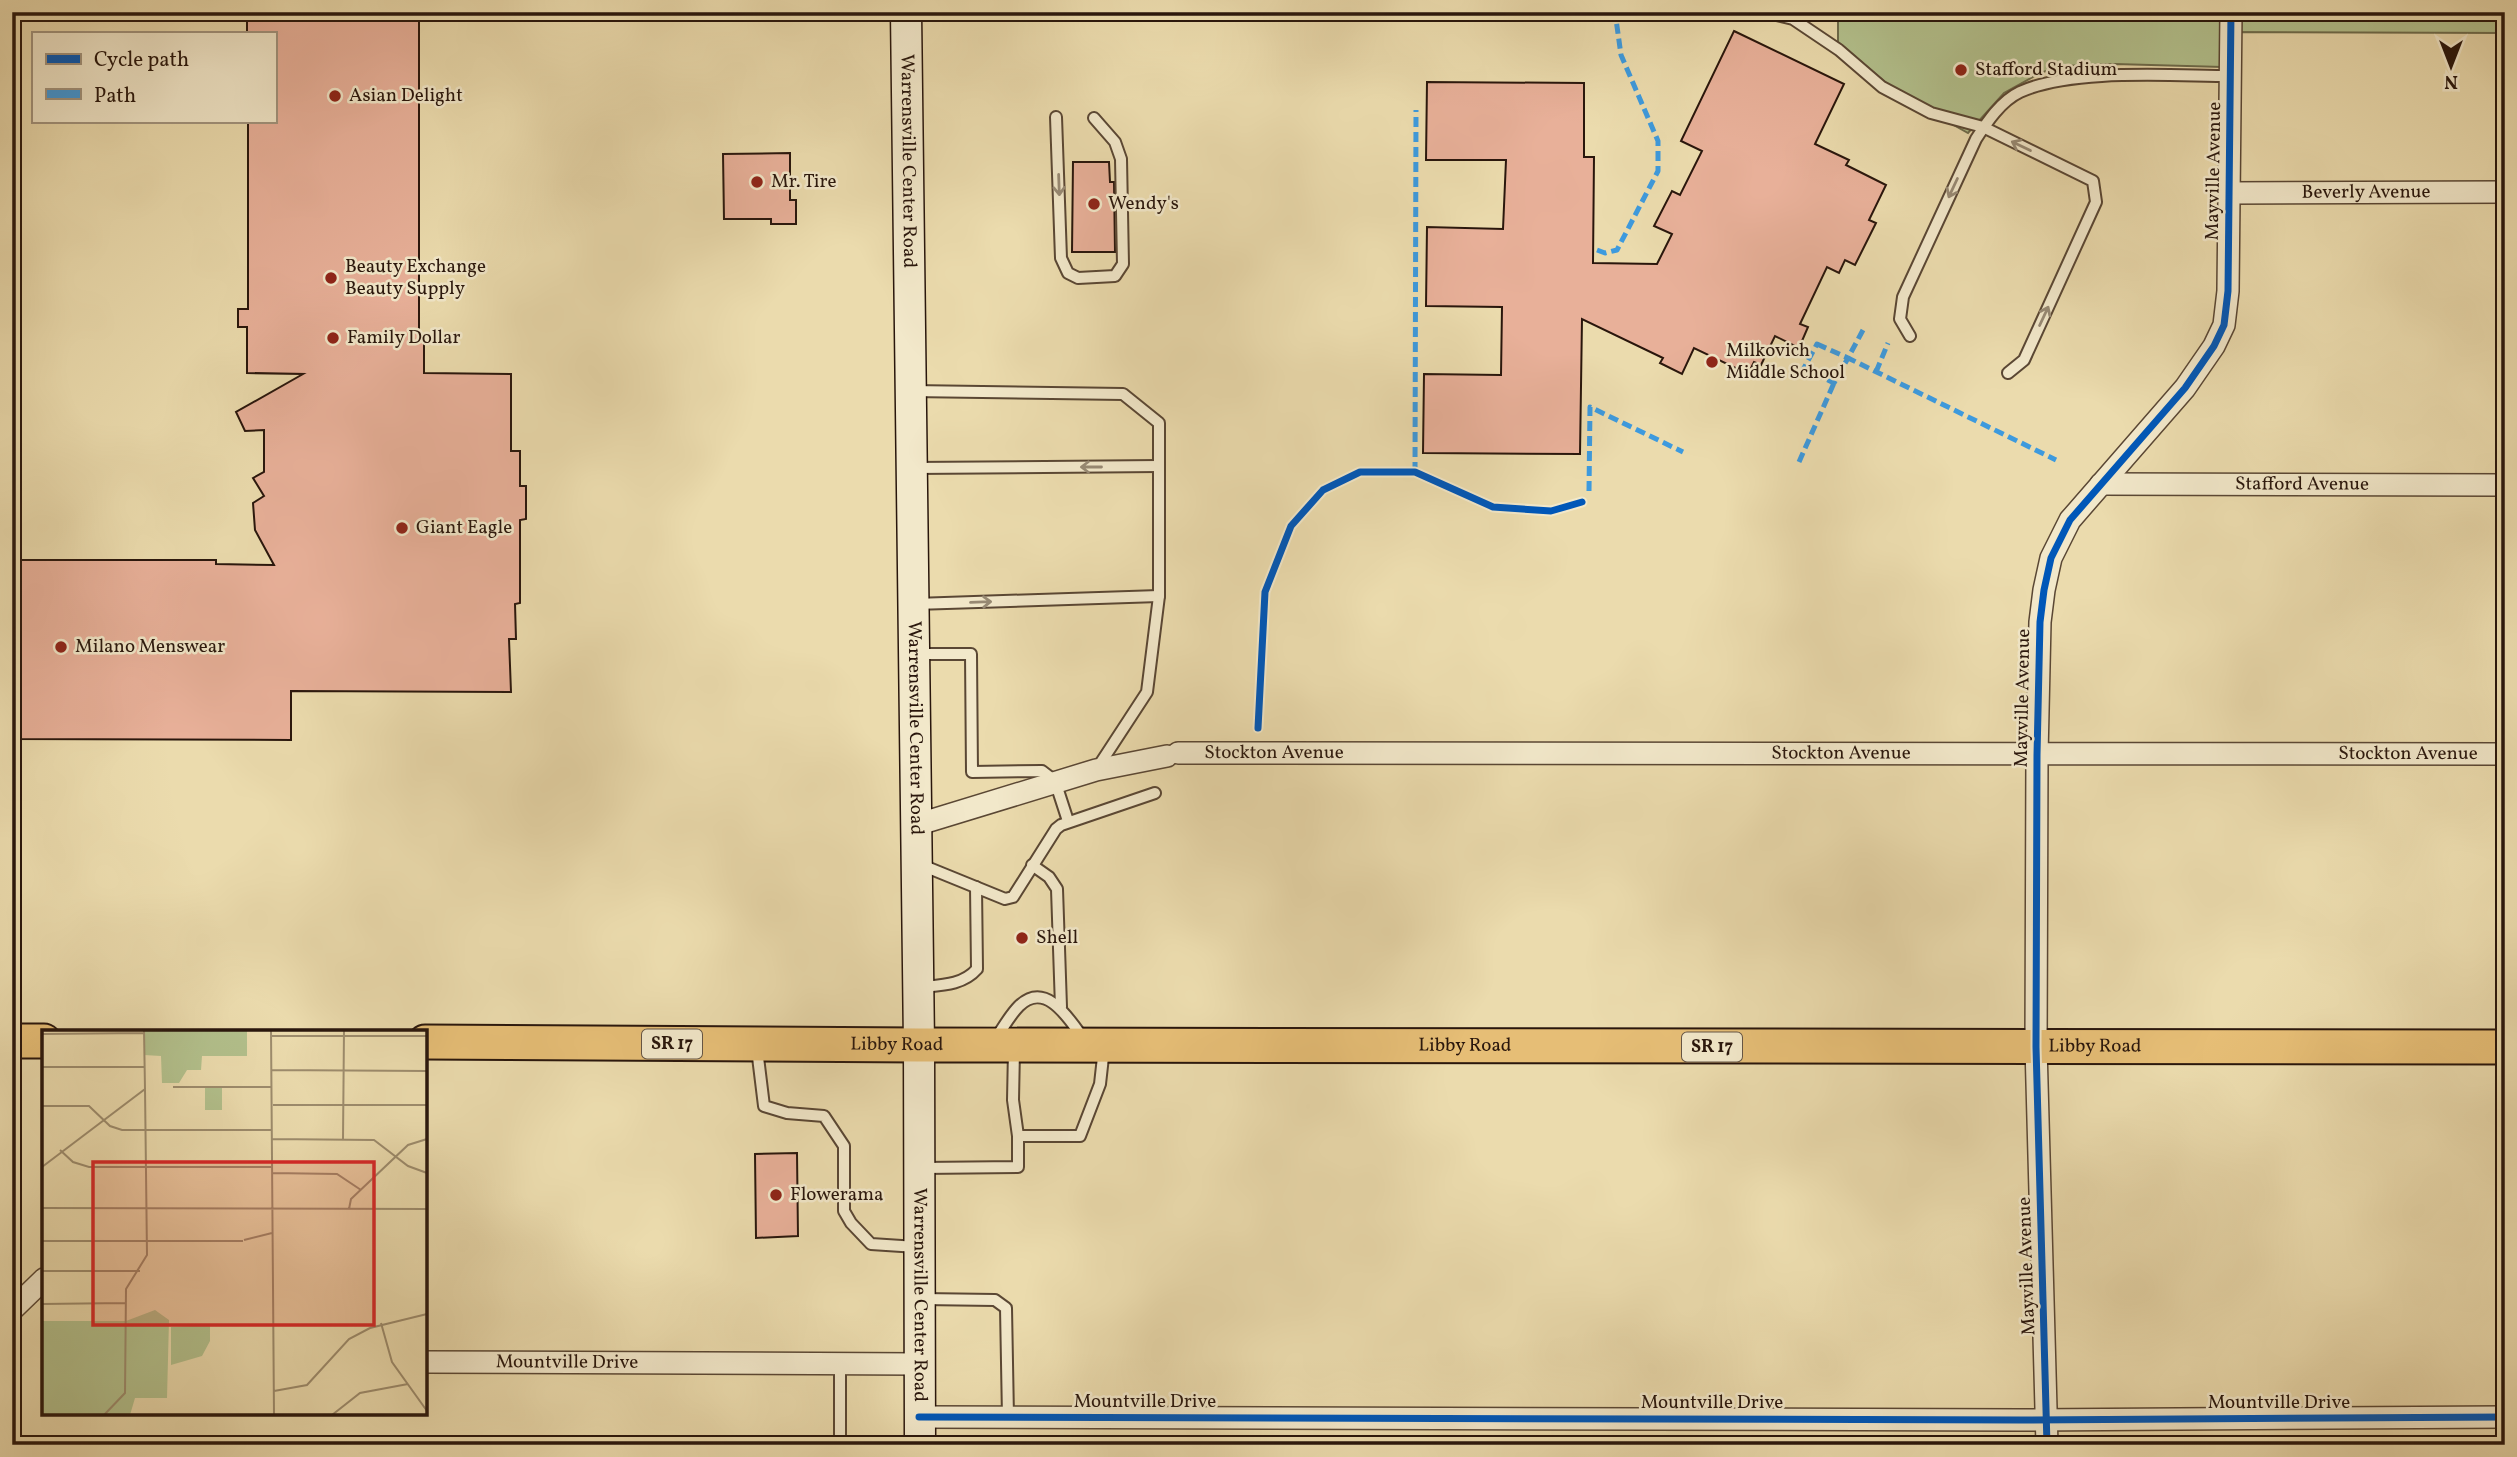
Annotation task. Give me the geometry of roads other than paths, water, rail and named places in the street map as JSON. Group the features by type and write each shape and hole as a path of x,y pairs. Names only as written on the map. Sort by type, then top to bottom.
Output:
{"main road":[{"name":"Warrensville Center Road","path":"906,12 919,1045 920,1431"},
{"path":"12,1041 42,1041"},
{"name":"Libby Road","path":"427,1042 2505,1048"}],"street":[{"name":"Mayville Avenue","path":"2047,1445 2036,1048 2040,622 2050,558 2070,520 2185,388 2214,346 2224,325 2228,291 2231,12"},
{"name":"Beverly Avenue","path":"2230,193 2505,192"},
{"name":"Stafford Avenue","path":"2101,484 2505,485"},
{"name":"Stockton Avenue","path":"916,825 1055,781 1172,755 2505,754"},
{"path":"12,1310 42,1281"},
{"name":"Mountville Drive","path":"427,1362 919,1364"},
{"name":"Mountville Drive","path":"920,1431 1008,1417 2047,1420 2505,1417"}],"lane":[{"path":"1764,12 1793,19 1839,50 1882,87 1931,113 1983,127 2094,181 2096,202 2024,360 2008,373"},
{"path":"1910,336 1900,319 1903,297 1976,139 1990,117 2018,93 2056,81 2121,76 2231,76"},
{"path":"1056,117 1061,258 1068,273 1078,278 1115,276 1123,264 1121,159 1115,142 1094,118"},
{"path":"911,391 1123,394 1159,423 1159,596 1147,692 1096,770"},
{"path":"911,468 1159,466"},
{"path":"912,604 1159,596"},
{"path":"913,654 971,654 972,772 1042,771 1055,781 1069,821"},
{"path":"916,863 1005,899 1013,897 1055,829 1069,821 1155,793"},
{"path":"1032,865 1049,877 1057,888 1061,1007"},
{"path":"918,987 957,982 977,969 976,887"},
{"path":"919,1168 1018,1167 1018,1136 1002,1045 1019,1006 1027,1000 1049,1000 1061,1007 1097,1046 1100,1084 1080,1136 1018,1136"},
{"path":"757,1044 764,1106 787,1113 824,1116 844,1146 844,1211 858,1233 871,1244 919,1247"},
{"path":"919,1299 995,1300 1006,1308 1008,1417"},
{"path":"839,1364 840,1445"}],"place":[{"name":"Stafford Stadium","path":"1961,70"},
{"name":"Asian Delight","path":"335,96"},
{"name":"Mr. Tire","path":"757,182"},
{"name":"Wendy's","path":"1094,204"},
{"name":"Beauty Exchange Beauty Supply","path":"331,278"},
{"name":"Family Dollar","path":"333,338"},
{"name":"Milkovich Middle School","path":"1712,362"},
{"name":"Giant Eagle","path":"402,528"},
{"name":"Milano Menswear","path":"61,647"},
{"name":"Shell","path":"1022,938"},
{"name":"Flowerama","path":"776,1195"}]}
